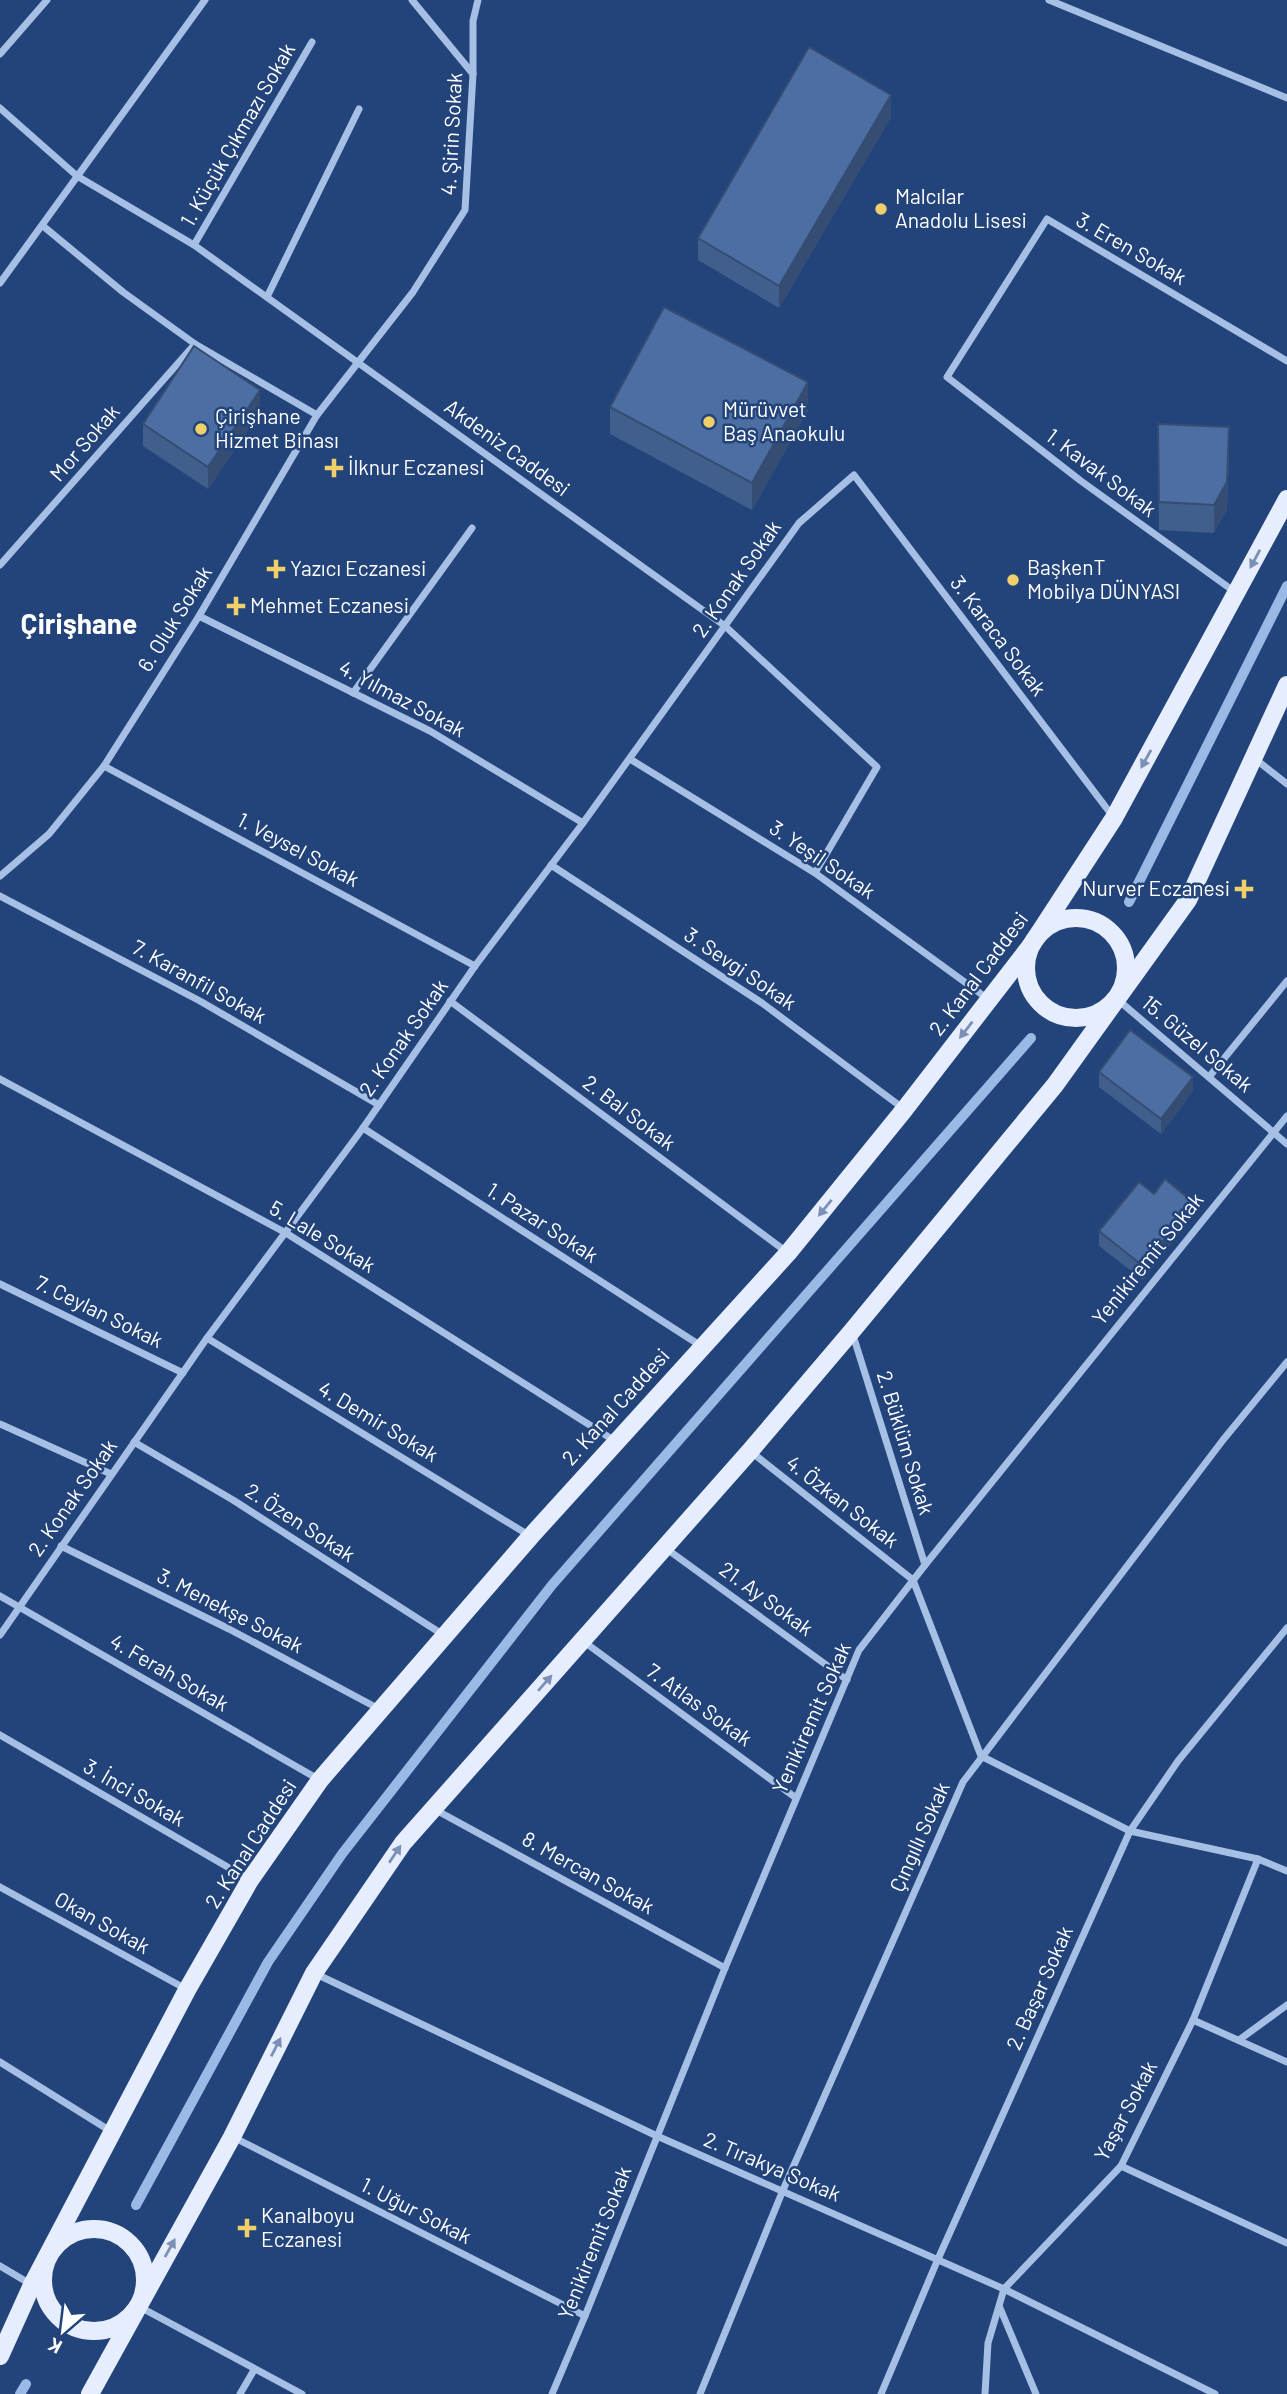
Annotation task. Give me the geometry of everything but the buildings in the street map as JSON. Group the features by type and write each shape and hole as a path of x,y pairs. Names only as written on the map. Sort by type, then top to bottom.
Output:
{"main road":[{"name":"2. Kanal Caddesi","path":"0,2356 38,2289 47,2260 187,1990 250,1880 320,1780 531,1536 788,1253 904,1110 1032,944 1114,818 1287,499"},
{"path":"90,2394 232,2137 314,1973 403,1843 750,1451 1055,1086 1188,900 1287,685"},
{"path":"1073,917 1089,919 1105,926 1121,944 1127,968 1125,984 1117,999 1105,1010 1090,1017 1074,1019 1057,1015 1043,1006 1032,993 1026,977 1026,960 1032,944 1042,930 1073,917"},
{"path":"38,2289 62,2320 77,2328 93,2331 110,2329 125,2321 138,2306 144,2292 145,2275 141,2259 131,2245 118,2235 102,2230 85,2230 69,2235 56,2246 47,2260"}],"street":[{"path":"0,54 47,0"},
{"path":"0,283 205,0"},
{"path":"412,0 473,74"},
{"name":"4. Şirin Sokak","path":"358,363 414,292 465,210 473,74 473,21 478,0"},
{"path":"1049,0 1287,98"},
{"name":"1. Küçük Çıkmazı Sokak","path":"194,245 312,42"},
{"name":"Akdeniz Caddesi","path":"0,108 77,176 194,245 725,626 877,767 815,873"},
{"path":"267,297 359,109"},
{"name":"3. Eren Sokak","path":"947,377 1047,219 1287,361"},
{"path":"43,226 123,292 195,344 317,415"},
{"name":"Mor Sokak","path":"0,565 195,344"},
{"name":"6. Oluk Sokak","path":"0,876 49,834 104,766 199,616 317,415 358,363"},
{"name":"1. Kavak Sokak","path":"947,377 1081,481 1237,594"},
{"name":"2. Konak Sokak","path":"0,1635 207,1338 363,1128 475,966 630,759 799,523 854,475"},
{"name":"3. Karaca Sokak","path":"854,475 1114,818"},
{"path":"353,693 472,528"},
{"name":"4. Yılmaz Sokak","path":"199,616 430,731 583,823"},
{"path":"1254,758 1287,784"},
{"name":"3. Yeşil Sokak","path":"630,759 815,873 989,1000"},
{"name":"1. Veysel Sokak","path":"104,766 475,966"},
{"name":"3. Sevgi Sokak","path":"551,865 762,1003 904,1110"},
{"name":"7. Karanfil Sokak","path":"0,896 200,1001 379,1105"},
{"path":"1209,1077 1287,981"},
{"name":"15. Güzel Sokak","path":"1117,999 1287,1144"},
{"name":"2. Bal Sokak","path":"450,1001 788,1253"},
{"name":"5. Lale Sokak","path":"0,1079 285,1233 616,1441"},
{"name":"Yenikiremit Sokak","path":"552,2394 725,1968 859,1650 1287,1116"},
{"name":"1. Pazar Sokak","path":"363,1128 702,1346"},
{"name":"7. Ceylan Sokak","path":"0,1284 183,1373"},
{"name":"2. Büklüm Sokak","path":"852,1331 925,1565"},
{"name":"4. Demir Sokak","path":"207,1338 531,1536"},
{"name":"Çıngıllı Sokak","path":"700,2394 783,2190 963,1782 1223,1440 1287,1362"},
{"path":"0,1424 111,1474"},
{"name":"2. Özen Sokak","path":"134,1442 233,1500 446,1636"},
{"name":"4. Özkan Sokak","path":"750,1451 913,1580"},
{"name":"3. Menekşe Sokak","path":"61,1546 229,1629 381,1710"},
{"name":"21. Ay Sokak","path":"664,1546 847,1680"},
{"path":"913,1580 981,1756 1130,1831 1258,1859 1287,1871"},
{"name":"4. Ferah Sokak","path":"0,1596 320,1780"},
{"name":"2. Başar Sokak","path":"881,2394 938,2259 1130,1831 1178,1761 1287,1628"},
{"name":"7. Atlas Sokak","path":"582,1641 796,1798"},
{"name":"3. İnci Sokak","path":"0,1735 250,1880"},
{"name":"8. Mercan Sokak","path":"434,1808 725,1968"},
{"name":"Yaşar Sokak","path":"1004,2289 1121,2166 1193,2020 1258,1859"},
{"name":"Okan Sokak","path":"0,1887 187,1990"},
{"name":"2. Tırakya Sokak","path":"314,1973 657,2136 1004,2289 1215,2394"},
{"path":"1239,2040 1287,2005"},
{"path":"1193,2020 1287,2062"},
{"path":"0,2062 113,2133"},
{"name":"1. Uğur Sokak","path":"232,2137 585,2316"},
{"path":"1121,2166 1287,2242"},
{"path":"0,2266 38,2289"},
{"path":"985,2394 988,2343 1004,2289"},
{"path":"138,2306 302,2394"},
{"path":"1000,2307 1037,2394"},
{"path":"240,2394 254,2370"}],"waterway":[{"path":"1129,902 1287,586"},
{"path":"136,2205 268,1962 342,1854 552,1585 1031,1038"},
{"path":"20,2394 26,2384"}],"place":[{"name":"Malcılar Anadolu Lisesi","path":"881,209"},
{"name":"Mürüvvet Baş Anaokulu","path":"709,422"},
{"name":"Çirişhane Hizmet Binası","path":"201,429"},
{"name":"İlknur Eczanesi","path":"334,468"},
{"name":"Yazıcı Eczanesi","path":"276,569"},
{"name":"BaşkenT Mobilya DÜNYASI","path":"1013,580"},
{"name":"Mehmet Eczanesi","path":"236,606"},
{"name":"Nurver Eczanesi","path":"1244,889"},
{"name":"Kanalboyu Eczanesi","path":"247,2228"}],"district":[{"name":"Çirişhane","path":"79,624"}]}
